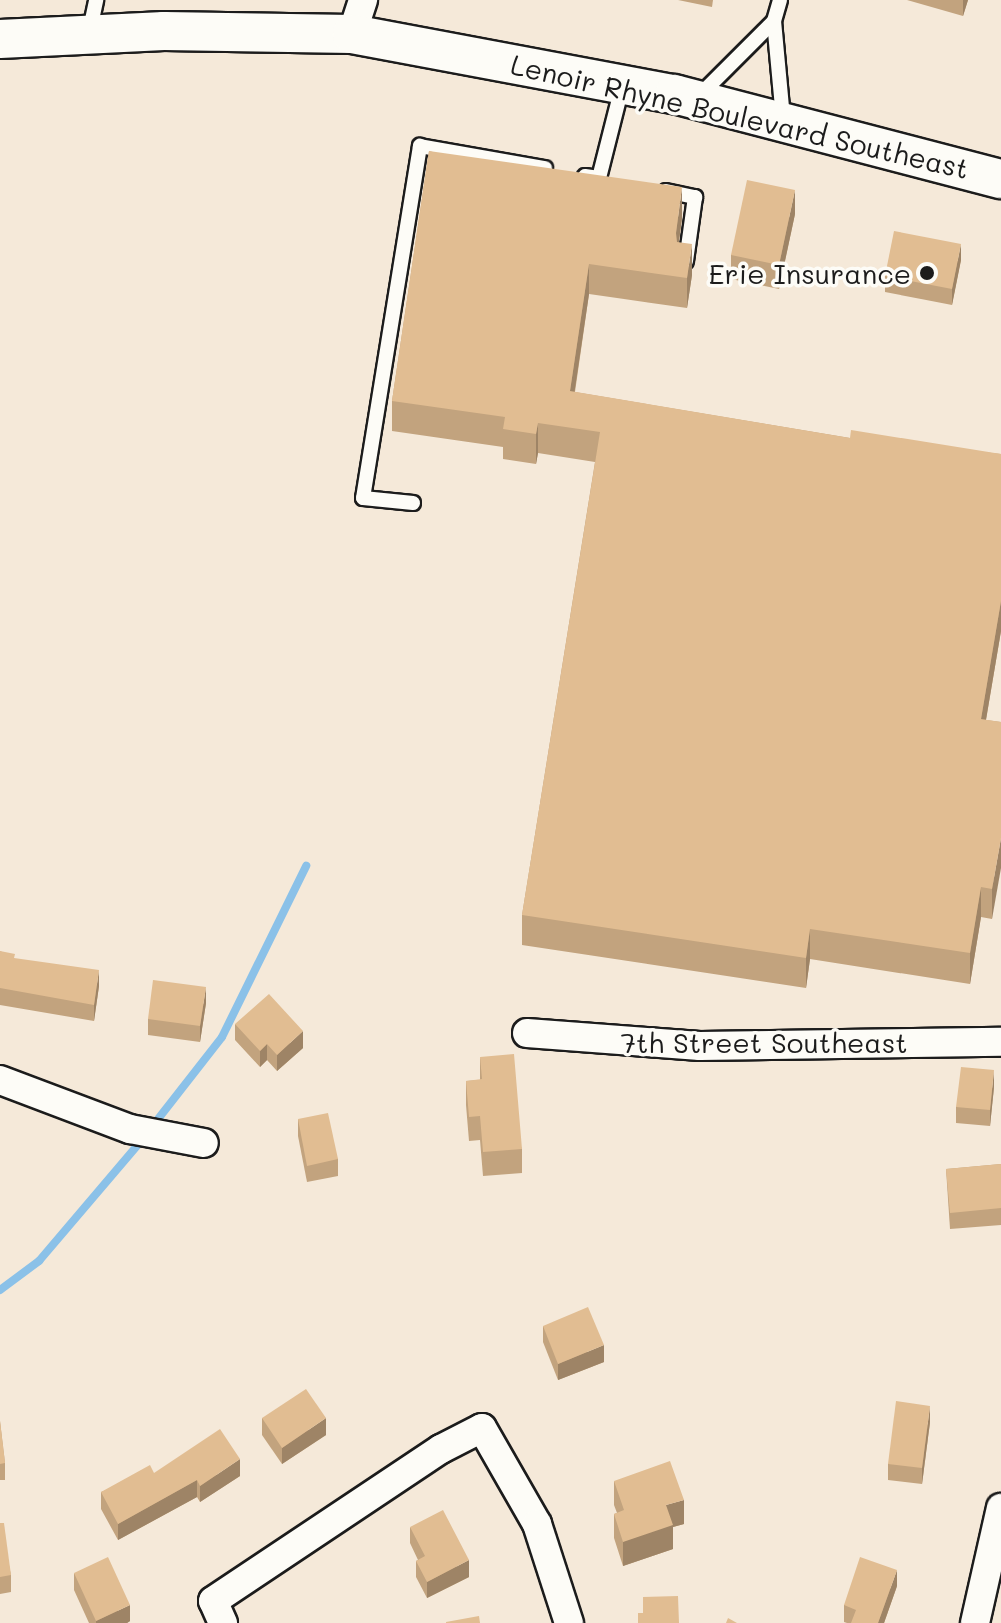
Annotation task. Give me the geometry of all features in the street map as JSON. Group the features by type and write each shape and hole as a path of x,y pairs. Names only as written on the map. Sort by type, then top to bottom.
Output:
{"main road":[{"name":"Lenoir Rhyne Boulevard Southeast","path":"0,39 93,17 358,17 695,99 1001,179"}],"street":[{"name":"7th Street Southeast","path":"527,1033 700,1046 1001,1042"},
{"path":"0,1080 130,1129 204,1143"},
{"path":"223,1623 213,1601 403,1473 482,1428 537,1524 569,1623"},
{"path":"975,1623 1001,1508"}],"lane":[{"path":"780,0 774,21 775,69 784,122"},
{"path":"695,99 774,21"},
{"path":"413,503 363,498 420,146 606,179 623,83"},
{"path":"654,189 695,197 686,264"}],"building":[{"path":"429,151 682,187 676,233 677,242 692,244 687,278 589,264 570,391 850,438 851,430 1001,454 1001,601 981,719 1001,722 1001,838 992,889 981,887 970,953 810,929 806,958 522,915 600,432 538,423 536,434 503,429 505,417 392,401"},
{"path":"747,180 795,190 779,265 731,255"},
{"path":"894,231 961,244 952,289 885,276"},
{"path":"0,951 15,954 14,958 99,970 94,1005 0,988"},
{"path":"153,980 206,987 200,1026 148,1019"},
{"path":"269,994 303,1031 277,1055 267,1044 260,1051 235,1024"},
{"path":"514,1054 522,1149 483,1152 480,1116 469,1117 466,1081 482,1079 480,1057"},
{"path":"961,1067 994,1070 990,1110 956,1107"},
{"path":"328,1113 338,1159 307,1166 298,1119"},
{"path":"1001,1164 1001,1208 950,1213 946,1169"},
{"path":"588,1307 604,1345 558,1364 543,1326"},
{"path":"306,1389 326,1418 282,1448 262,1418"},
{"path":"896,1401 930,1406 922,1468 888,1464"},
{"path":"0,1421 5,1463 0,1464"},
{"path":"220,1429 240,1459 200,1486 197,1480 118,1524 101,1492 150,1465 154,1473"},
{"path":"670,1461 684,1500 666,1505 673,1525 623,1542 614,1514 624,1510 614,1481"},
{"path":"443,1510 469,1560 427,1582 416,1561 425,1556 410,1527"},
{"path":"0,1523 4,1523 11,1575 0,1577"},
{"path":"108,1557 130,1605 96,1621 74,1573"},
{"path":"860,1557 897,1570 878,1623 851,1623 856,1610 844,1605"},
{"path":"678,1596 679,1623 638,1623 638,1613 643,1613 643,1597"},
{"path":"479,1616 480,1623 446,1623 446,1622"}],"waterway":[{"path":"151,1128 222,1037 306,866"},
{"path":"0,1290 39,1261 143,1139"}],"place":[{"name":"Erie Insurance","path":"927,273"}]}
